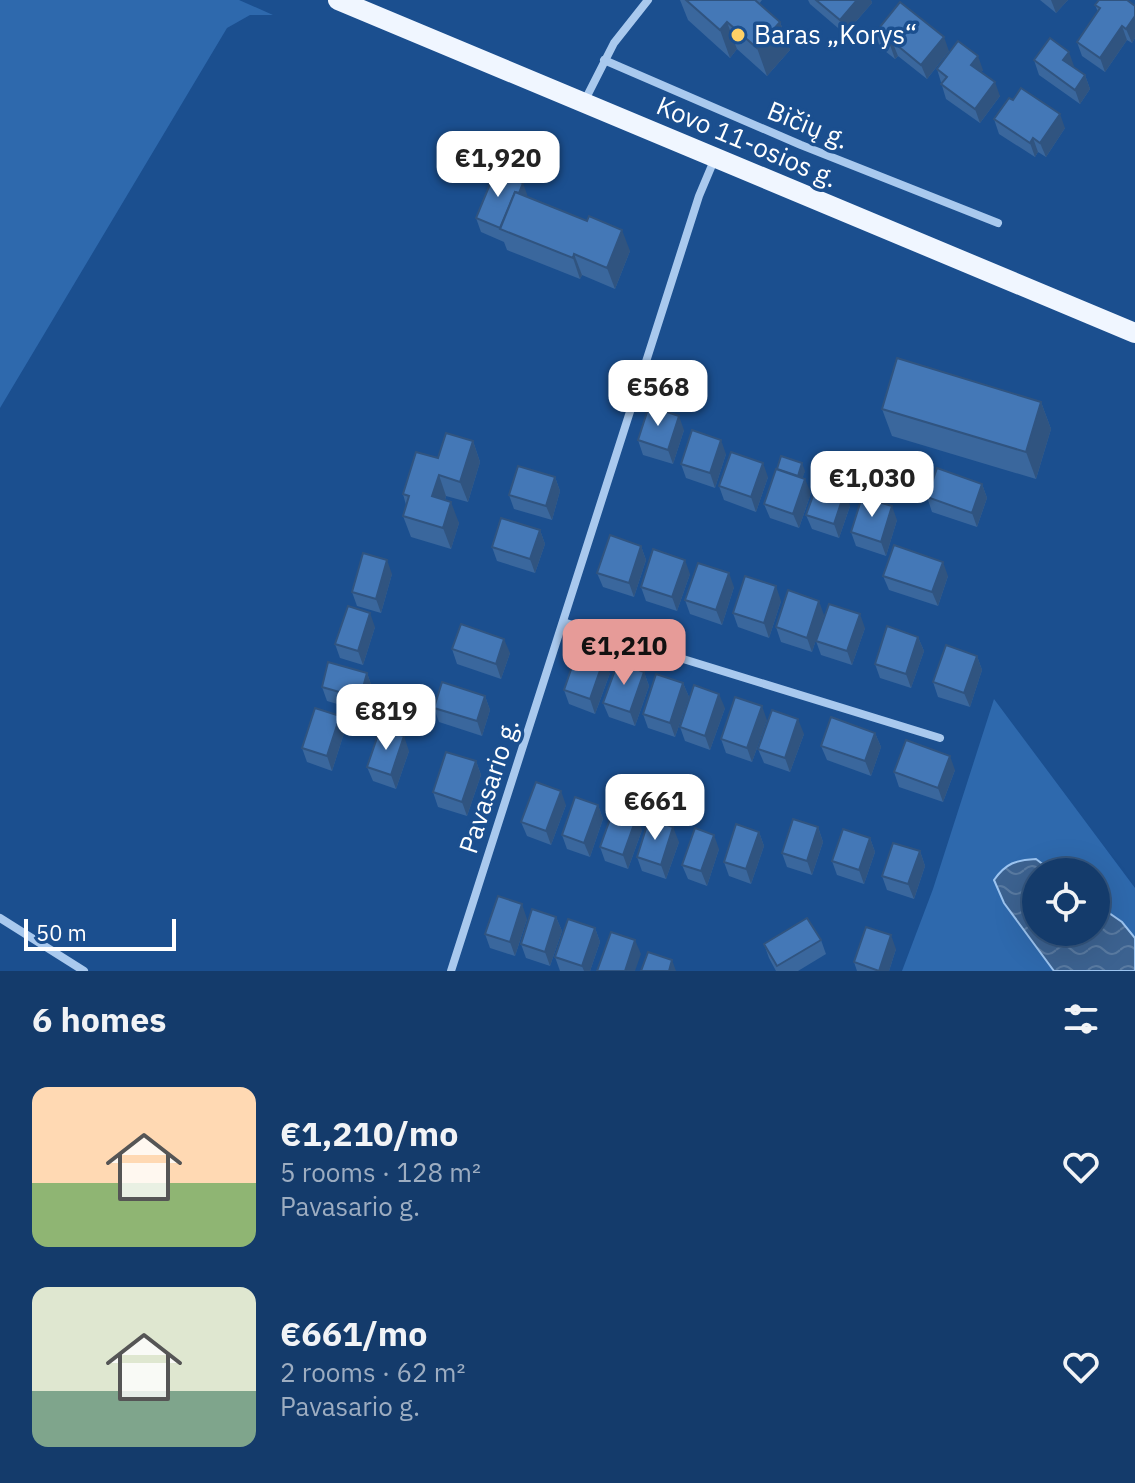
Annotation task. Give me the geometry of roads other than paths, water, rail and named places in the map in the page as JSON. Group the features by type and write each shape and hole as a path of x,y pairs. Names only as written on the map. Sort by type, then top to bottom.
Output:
{"main road":[{"name":"Kovo 11-osios g.","path":"338,0 1135,333"}],"street":[{"path":"584,103 604,60 648,0"},
{"name":"Bičių g.","path":"604,60 801,145 998,223"},
{"name":"Pavasario g.","path":"451,971 699,196 716,157"},
{"path":"563,622 940,738"},
{"path":"0,918 84,971"}],"water":[{"path":"1022,860 1022,927 1004,903 994,880 1012,864"},
{"path":"1110,914 1122,922 1135,938 1135,971 1054,971 1036,946 1110,946"}],"place":[{"name":"Baras „Korys“","path":"738,35"}]}
